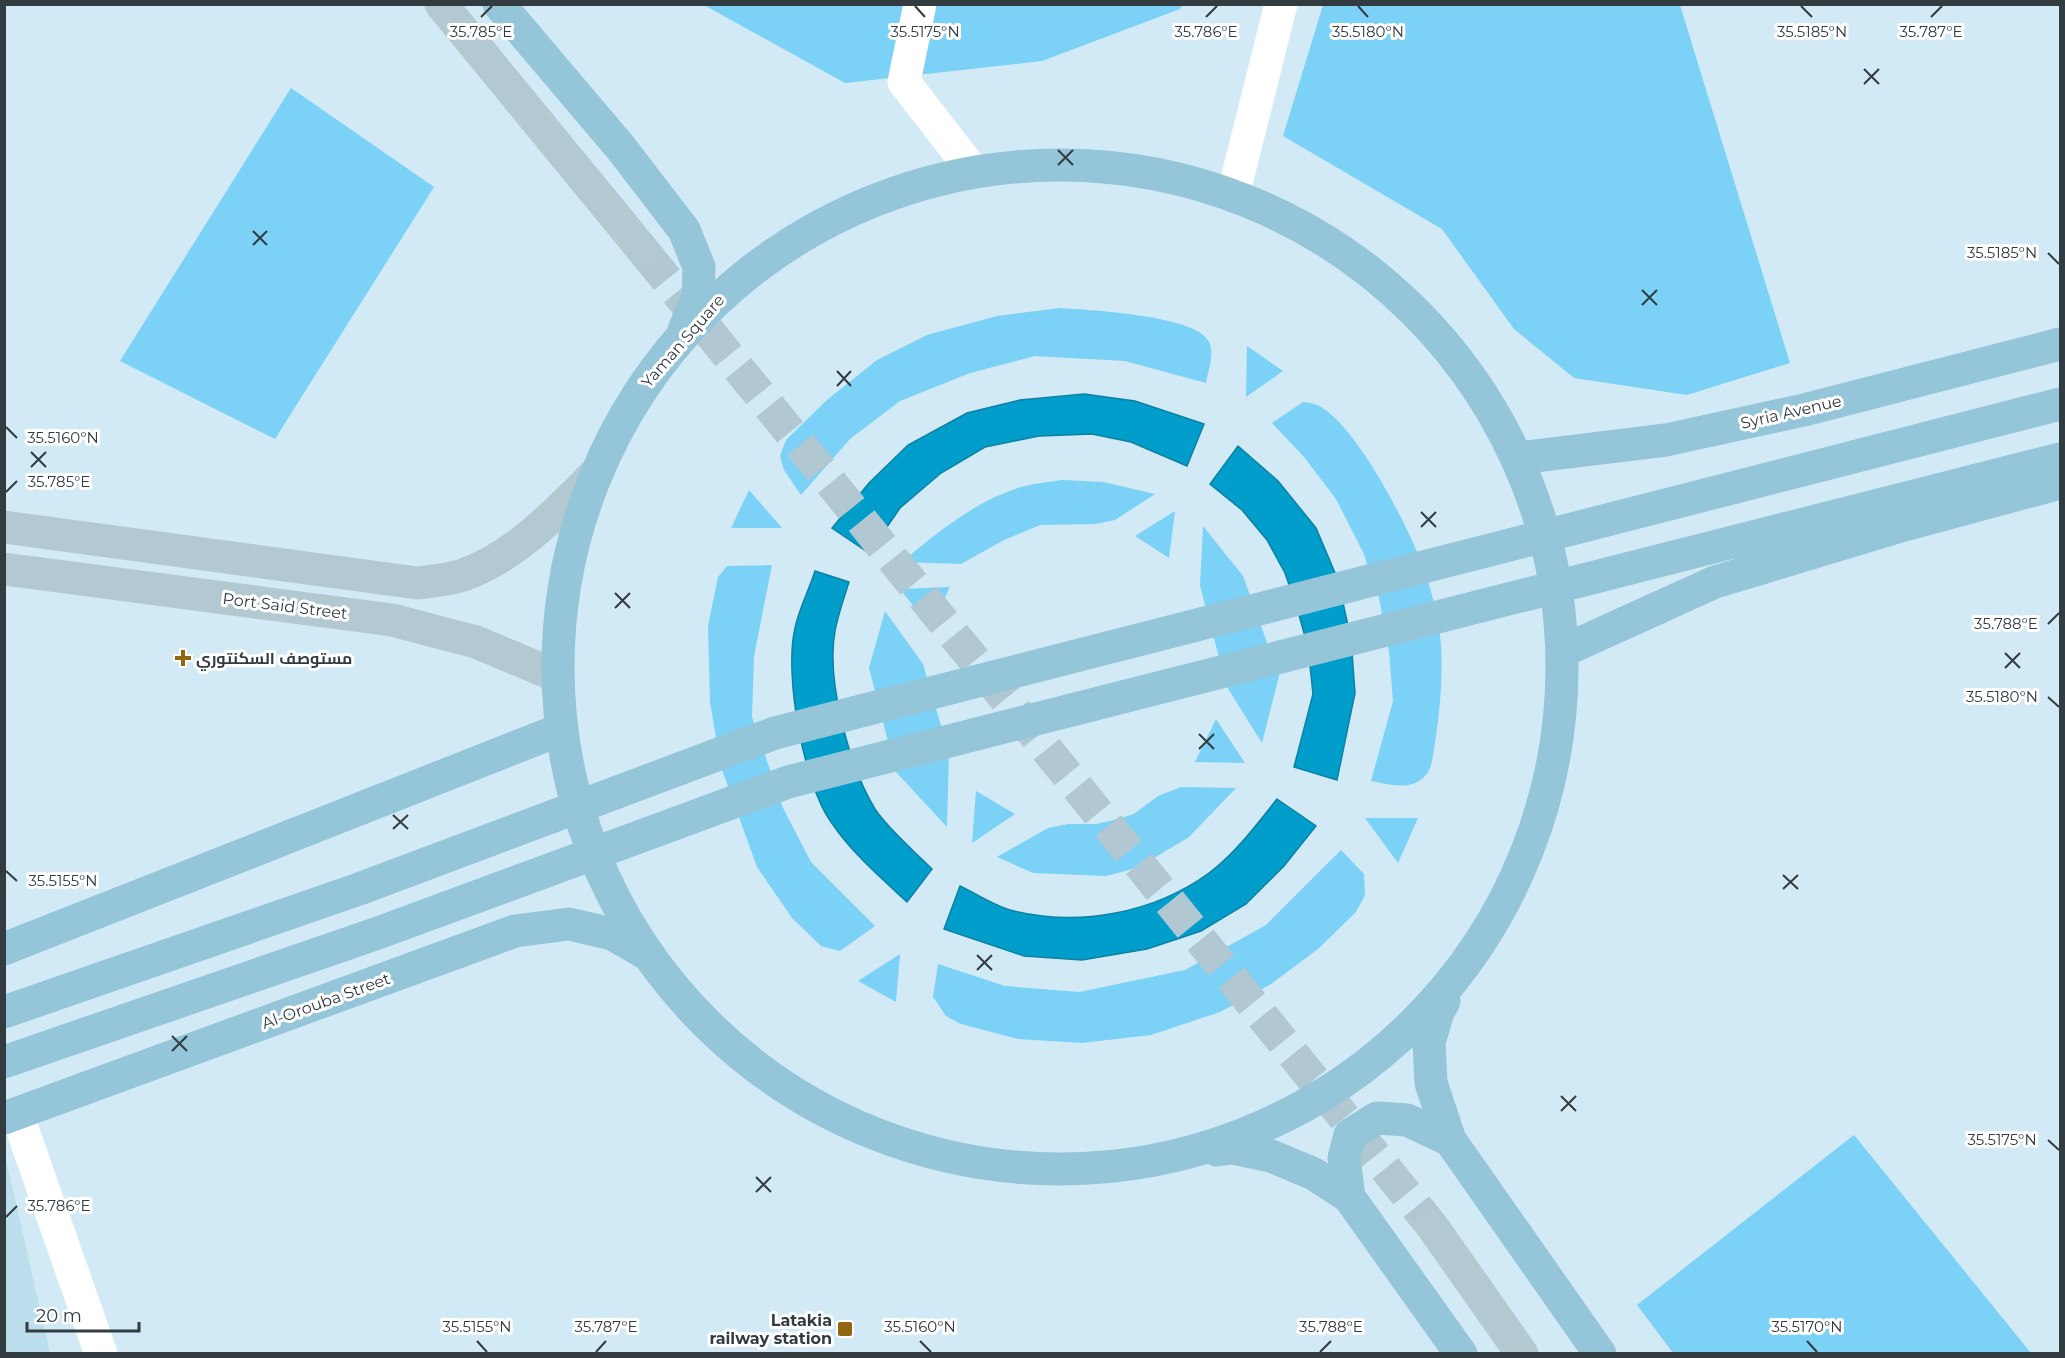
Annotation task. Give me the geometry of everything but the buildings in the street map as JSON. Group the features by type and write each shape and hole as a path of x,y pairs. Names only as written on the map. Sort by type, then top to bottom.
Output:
{"main road":[{"path":"441,4 646,254"},
{"path":"499,4 621,147 684,230 699,267 698,296 680,339"},
{"name":"Yaman Square","path":"1039,165 1105,166 1170,177 1233,195 1294,222 1350,257 1402,299 1447,347 1486,400 1518,458 1550,553 1563,651 1559,741 1538,827 1503,908 1454,983 1419,1022 1380,1058 1338,1089 1292,1115 1245,1137 1195,1153 1127,1166 1059,1171 990,1165 923,1151 859,1127 808,1101 742,1056 692,1009 649,955 607,885 578,809 562,729 557,676 563,596 573,539 595,474 635,396 680,339 736,281 790,242 847,210 888,194 909,186 973,171 1039,165"},
{"name":"Syria Avenue","path":"1518,458 1677,437 1804,410 2061,344"},
{"path":"4,1012 359,889 775,734 2061,404"},
{"path":"4,1062 378,933 788,782 2061,459"},
{"path":"4,528 417,583 462,576 505,555 554,515 595,474"},
{"path":"1563,651 1714,582 1904,525 2061,483"},
{"name":"Port Said Street","path":"4,569 392,620 476,642 557,676"},
{"path":"4,949 562,729"},
{"name":"Al-Orouba Street","path":"11,1116 515,931 569,924 612,934 649,955"},
{"path":"1454,983 1438,1012 1430,1042 1431,1083 1450,1140 1600,1353"},
{"path":"1349,1197 1344,1158 1350,1135 1377,1118 1407,1120 1450,1140"},
{"path":"1195,1153 1233,1148 1271,1156 1314,1174 1349,1197 1461,1353"},
{"path":"1432,1226 1522,1353"}],"street":[{"path":"920,4 904,82 973,171"},
{"path":"1233,195 1281,4"},
{"path":"11,1116 101,1353"}],"shaded area":[{"path":"704,5 1183,5 1180,9 1042,61 845,83"},
{"path":"1323,5 1680,5 1790,363 1687,395 1574,378 1514,329 1442,229 1283,136"},
{"path":"291,88 434,187 275,439 120,361"},
{"path":"1060,308 1164,320 1200,333 1211,347 1206,383 1125,361 1035,356 970,373 900,401 850,439 801,495 784,470 780,456 786,440 827,400 877,360 927,335 997,316"},
{"path":"1247,346 1283,371 1246,397"},
{"path":"1084,394 1135,401 1204,424 1187,466 1131,442 1092,434 1039,436 985,447 941,473 900,508 869,553 832,528 869,483 908,445 967,413 1020,400"},
{"path":"1303,402 1324,409 1348,432 1360,448 1401,518 1431,591 1441,640 1442,668 1439,709 1429,770 1423,778 1411,784 1398,786 1371,781 1393,701 1389,651 1379,598 1363,552 1336,499 1304,457 1272,423"},
{"path":"1238,446 1278,481 1316,528 1338,580 1351,639 1355,693 1337,780 1294,767 1313,694 1308,647 1297,608 1285,573 1267,540 1242,510 1210,484"},
{"path":"1062,480 1103,482 1155,494 1115,520 1096,524 1040,525 1004,540 961,564 902,562 960,517 991,499 1025,486"},
{"path":"749,490 782,528 731,528"},
{"path":"1175,511 1169,558 1135,536"},
{"path":"1203,526 1243,576 1279,676 1262,743 1227,687 1200,586"},
{"path":"772,565 754,656 752,717 783,808 811,862 875,926 840,951 821,946 792,918 757,867 721,767 710,702 708,626 718,577 727,566"},
{"path":"815,571 849,582 835,631 834,673 842,722 865,791 881,817 932,869 907,902 857,854 831,822 812,782 804,756 794,699 792,648 797,621"},
{"path":"950,587 930,627 900,589"},
{"path":"885,611 923,664 949,753 947,827 896,772 869,668"},
{"path":"1216,719 1245,763 1195,762"},
{"path":"1181,787 1236,788 1189,837 1139,867 1107,876 1033,873 997,857 1048,828 1068,824 1096,824 1134,814 1158,796"},
{"path":"976,791 1015,814 972,843"},
{"path":"1277,799 1316,826 1284,866 1246,904 1201,931 1147,949 1082,960 1024,956 944,929 960,886 1007,909 1039,916 1090,917 1141,907 1165,898 1188,887 1218,866"},
{"path":"1365,818 1418,818 1398,863"},
{"path":"1341,850 1364,874 1365,895 1356,912 1318,949 1271,984 1220,1012 1151,1035 1082,1043 1018,1039 961,1024 946,1016 933,997 938,964 1005,986 1079,992 1185,970 1266,925"},
{"path":"900,954 896,1002 858,981"},
{"path":"1854,1135 2031,1353 1673,1353 1637,1305"},
{"path":"6,1159 50,1353 5,1353"}],"tunnel":[{"path":"646,254 1432,1226"}],"place":[{"name":"مستوصف السكنتوري","path":"183,658"},
{"name":"Latakia railway station","path":"845,1329"}]}
